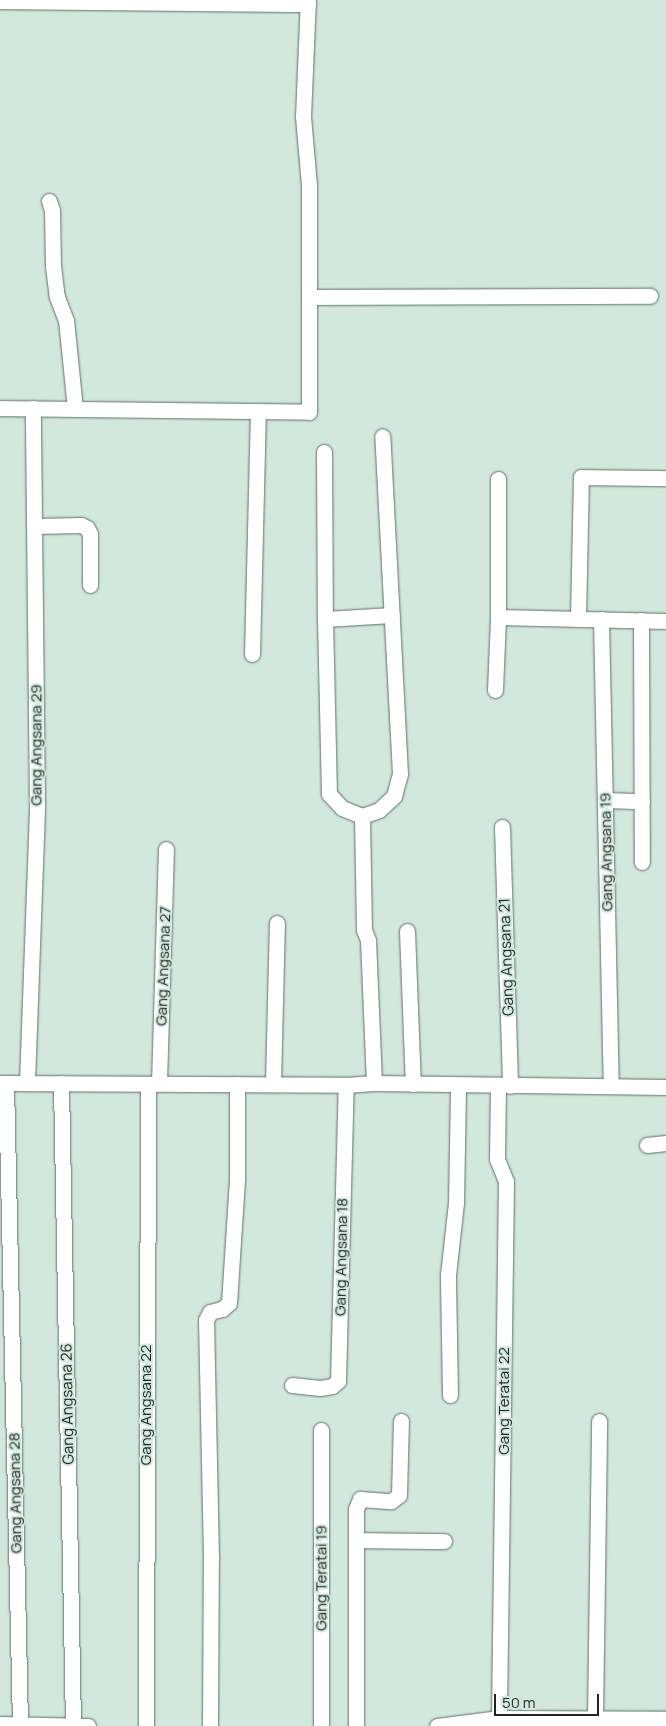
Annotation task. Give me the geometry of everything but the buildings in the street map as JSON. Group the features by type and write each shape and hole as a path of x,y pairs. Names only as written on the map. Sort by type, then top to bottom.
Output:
{"street":[{"path":"0,1 308,2 304,117 310,185 309,412 0,408"},
{"path":"49,201 52,210 53,266 57,297 66,326 75,409"},
{"path":"309,297 650,296"},
{"name":"Gang Angsana 29","path":"26,1082 37,807 33,408"},
{"path":"252,654 258,412"},
{"path":"324,452 325,619 330,794 342,808 362,816 379,810 394,796 400,774 382,436"},
{"path":"578,619 581,477 666,478"},
{"path":"495,690 498,617 498,479"},
{"path":"35,526 81,525 87,528 90,534 90,586"},
{"path":"325,619 392,615"},
{"path":"498,617 666,621"},
{"name":"Gang Angsana 19","path":"601,619 611,1086"},
{"path":"641,620 642,862"},
{"path":"605,800 642,801"},
{"path":"362,816 364,930 368,940 369,1083"},
{"name":"Gang Angsana 21","path":"502,827 504,1086"},
{"name":"Gang Angsana 27","path":"154,1083 166,849"},
{"path":"273,1083 276,923"},
{"path":"406,931 413,1084"},
{"path":"3,1083 273,1083 346,1085 369,1083 666,1087"},
{"name":"Gang Angsana 28","path":"3,1083 20,1724"},
{"name":"Gang Angsana 26","path":"61,1083 72,1726"},
{"name":"Gang Angsana 22","path":"146,1726 154,1083"},
{"path":"210,1726 211,1558 206,1320 210,1312 222,1309 229,1303 237,1179 237,1084"},
{"name":"Gang Angsana 18","path":"292,1385 320,1388 332,1386 338,1381 346,1085"},
{"path":"450,1395 448,1275 456,1203 458,1085"},
{"name":"Gang Teratai 22","path":"499,1718 506,1181 497,1159 504,1086"},
{"path":"647,1145 666,1143"},
{"path":"356,1726 356,1509 360,1499 391,1501 399,1495 401,1421"},
{"path":"595,1718 599,1421"},
{"name":"Gang Teratai 19","path":"321,1430 321,1726"},
{"path":"357,1540 444,1541"},
{"path":"437,1726 499,1718 553,1722 595,1718 666,1718"},
{"path":"0,1724 88,1726"}]}
